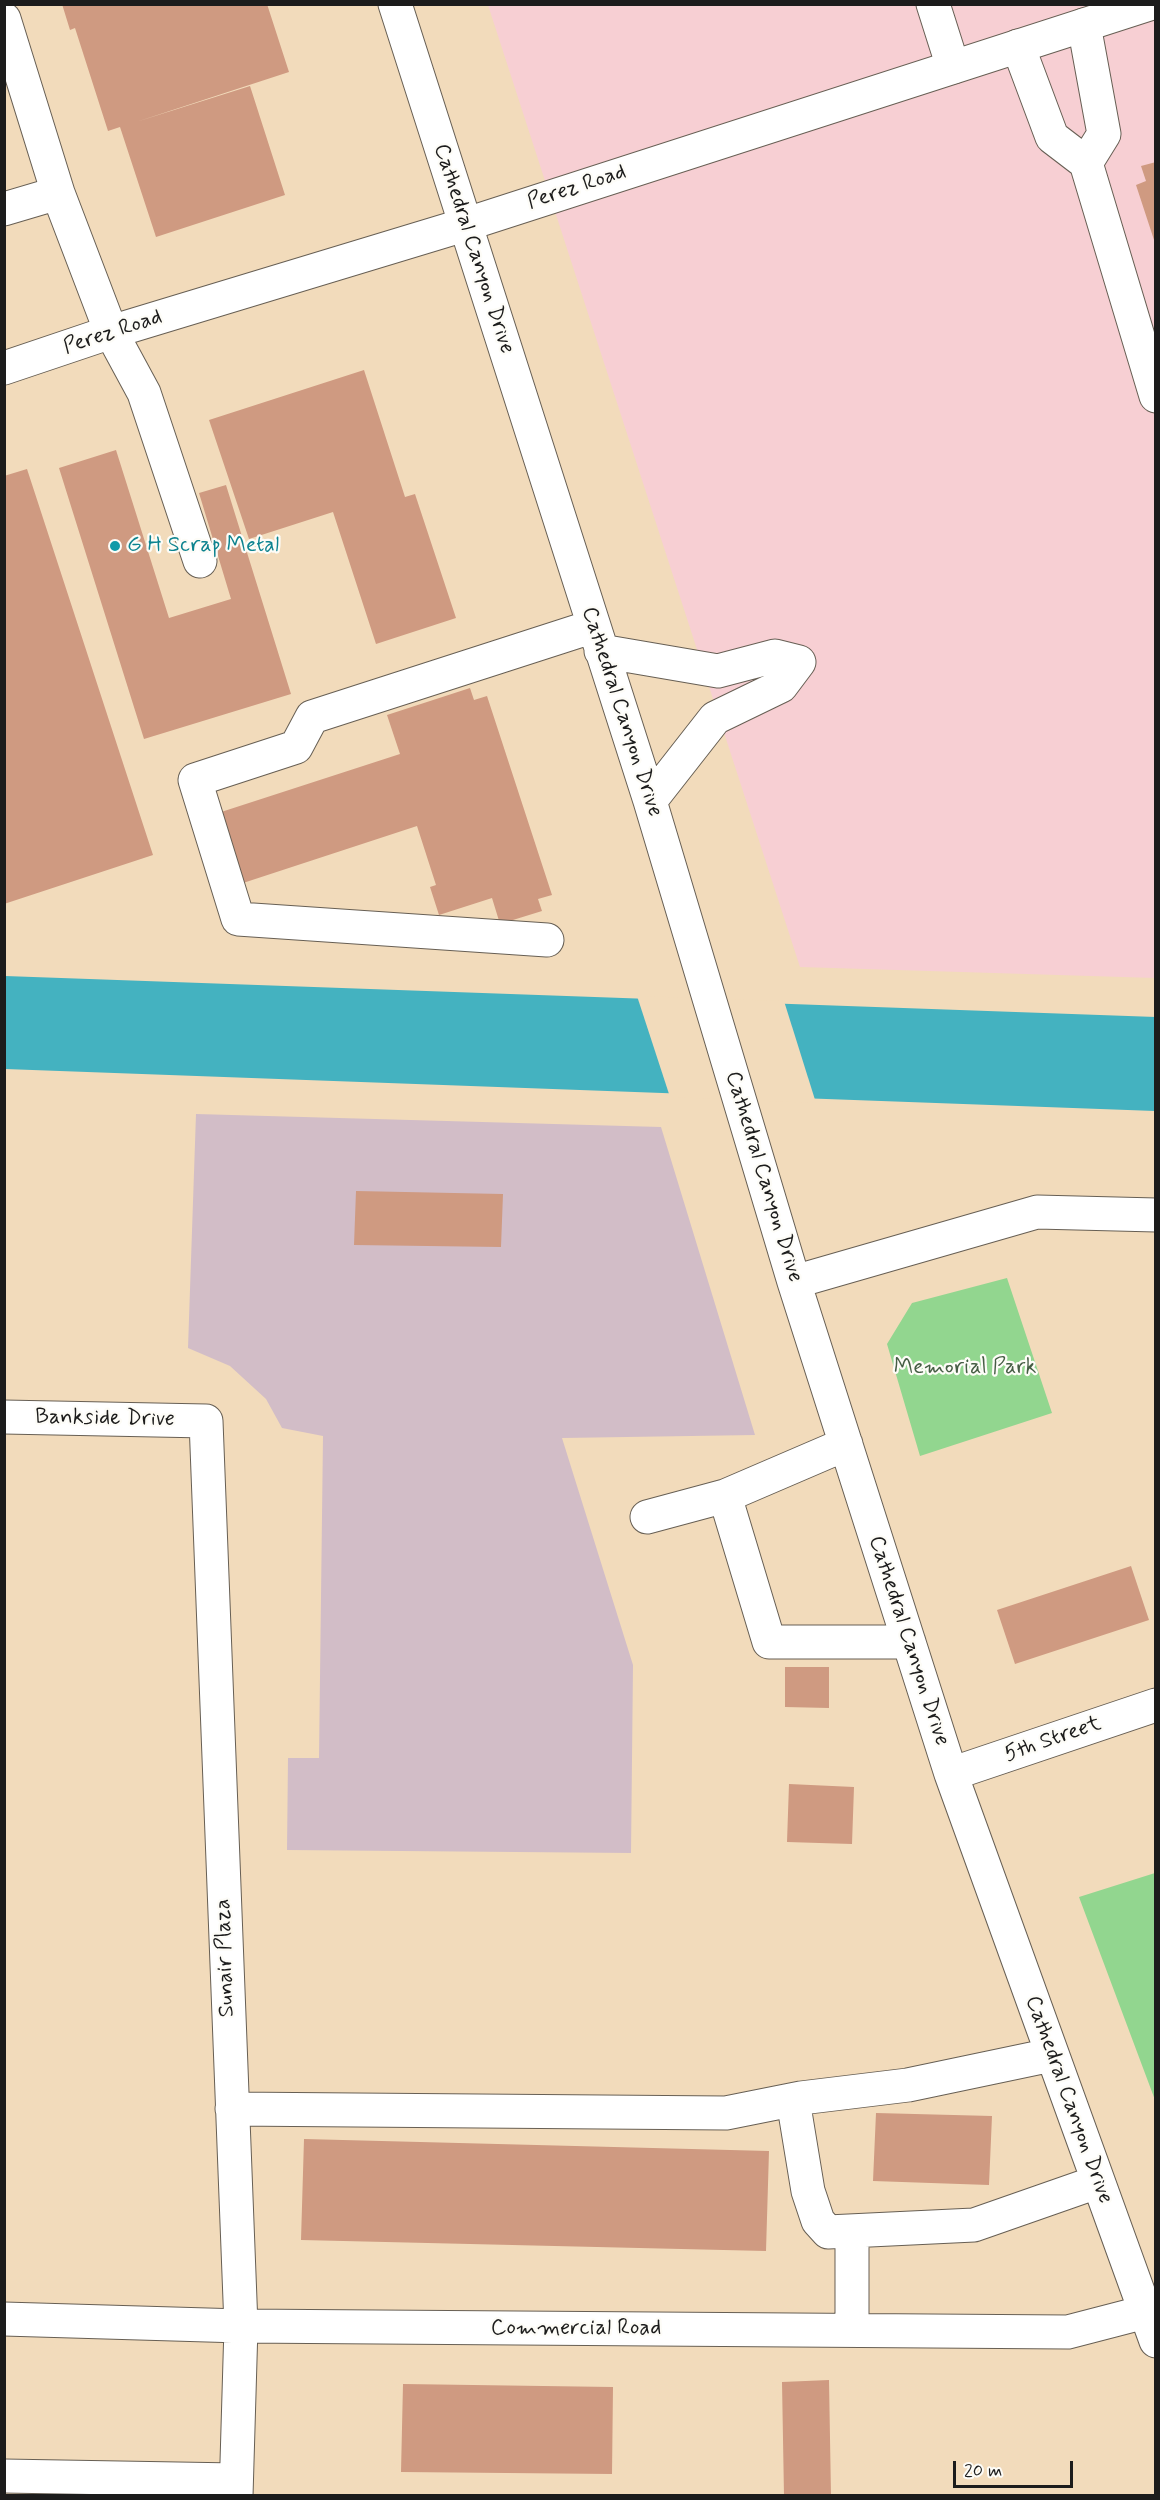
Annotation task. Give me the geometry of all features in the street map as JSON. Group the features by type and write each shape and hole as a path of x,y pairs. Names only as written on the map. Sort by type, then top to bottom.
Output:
{"street":[{"name":"Cathedral Canyon Drive","path":"395,4 650,801 795,1282 951,1774 1150,2326"},
{"path":"933,4 953,67"},
{"name":"Perez Road","path":"4,368 111,332 464,225 1149,4"},
{"path":"4,19 58,193 111,332 144,393 200,561"},
{"path":"1084,25 1104,134 1086,163"},
{"path":"1018,46 1052,137 1086,163 1155,396"},
{"path":"4,209 58,193"},
{"path":"547,940 238,919 195,780 296,747 312,717 598,638 718,671 774,656 799,662 781,686 715,718 650,801"},
{"path":"795,1282 1036,1212 1155,1215"},
{"name":"Bankside Drive","path":"4,1417 206,1421"},
{"name":"Sunair Plaza","path":"206,1421 240,2326 236,2488"},
{"path":"647,1517 725,1496 846,1444"},
{"path":"725,1496 769,1642 909,1642"},
{"name":"5th Street","path":"951,1774 1155,1705"},
{"path":"232,2109 726,2113 793,2100 908,2085 1051,2055"},
{"path":"793,2100 801,2157 818,2221 828,2232 974,2225 1097,2182"},
{"path":"852,2231 852,2330"},
{"name":"Commercial Road","path":"4,2319 240,2326 1068,2332 1150,2326"},
{"path":"4,2476 236,2488"}],"shaded area":[{"path":"488,5 1155,5 1155,978 800,967"},
{"path":"196,1114 661,1127 755,1435 562,1438 633,1665 631,1853 287,1850 288,1758 319,1758 323,1436 282,1428 266,1399 230,1366 188,1348"}],"green space":[{"name":"Memorial Park","path":"1007,1278 1052,1413 920,1456 887,1344 912,1303"},
{"path":"1156,1873 1155,2100 1079,1897"}],"water":[{"path":"5,976 1156,1017 1155,1111 5,1069"}],"pier":[{"path":"637,996 784,1001 816,1103 670,1097"}],"building":[{"path":"62,4 267,4 289,72 136,122 250,86 285,195 156,237 120,127 108,131 75,28 70,30"},
{"path":"1156,162 1155,243 1136,185 1146,181 1141,166"},
{"path":"364,370 405,497 415,494 456,618 376,644 333,512 249,539 209,420"},
{"name":"G H Scrap Metal","path":"116,450 169,618 231,599 199,493 226,485 291,694 144,739 59,468"},
{"path":"27,469 153,855 4,904 4,476"},
{"path":"470,688 474,700 487,696 552,895 538,899 542,911 500,924 492,898 439,915 430,887 436,885 417,826 240,884 215,814 400,754 387,715"},
{"path":"356,1191 503,1194 501,1247 354,1245"},
{"path":"1131,1566 1149,1620 1015,1664 997,1610"},
{"path":"785,1667 829,1667 829,1708 785,1707"},
{"path":"789,1784 854,1787 852,1844 787,1842"},
{"path":"876,2113 992,2116 989,2185 873,2181"},
{"path":"304,2139 769,2151 766,2251 301,2240"},
{"path":"829,2380 831,2496 784,2496 782,2382"},
{"path":"403,2384 613,2387 612,2474 401,2472"}],"place":[{"name":"G H Scrap Metal","path":"115,546"}]}
